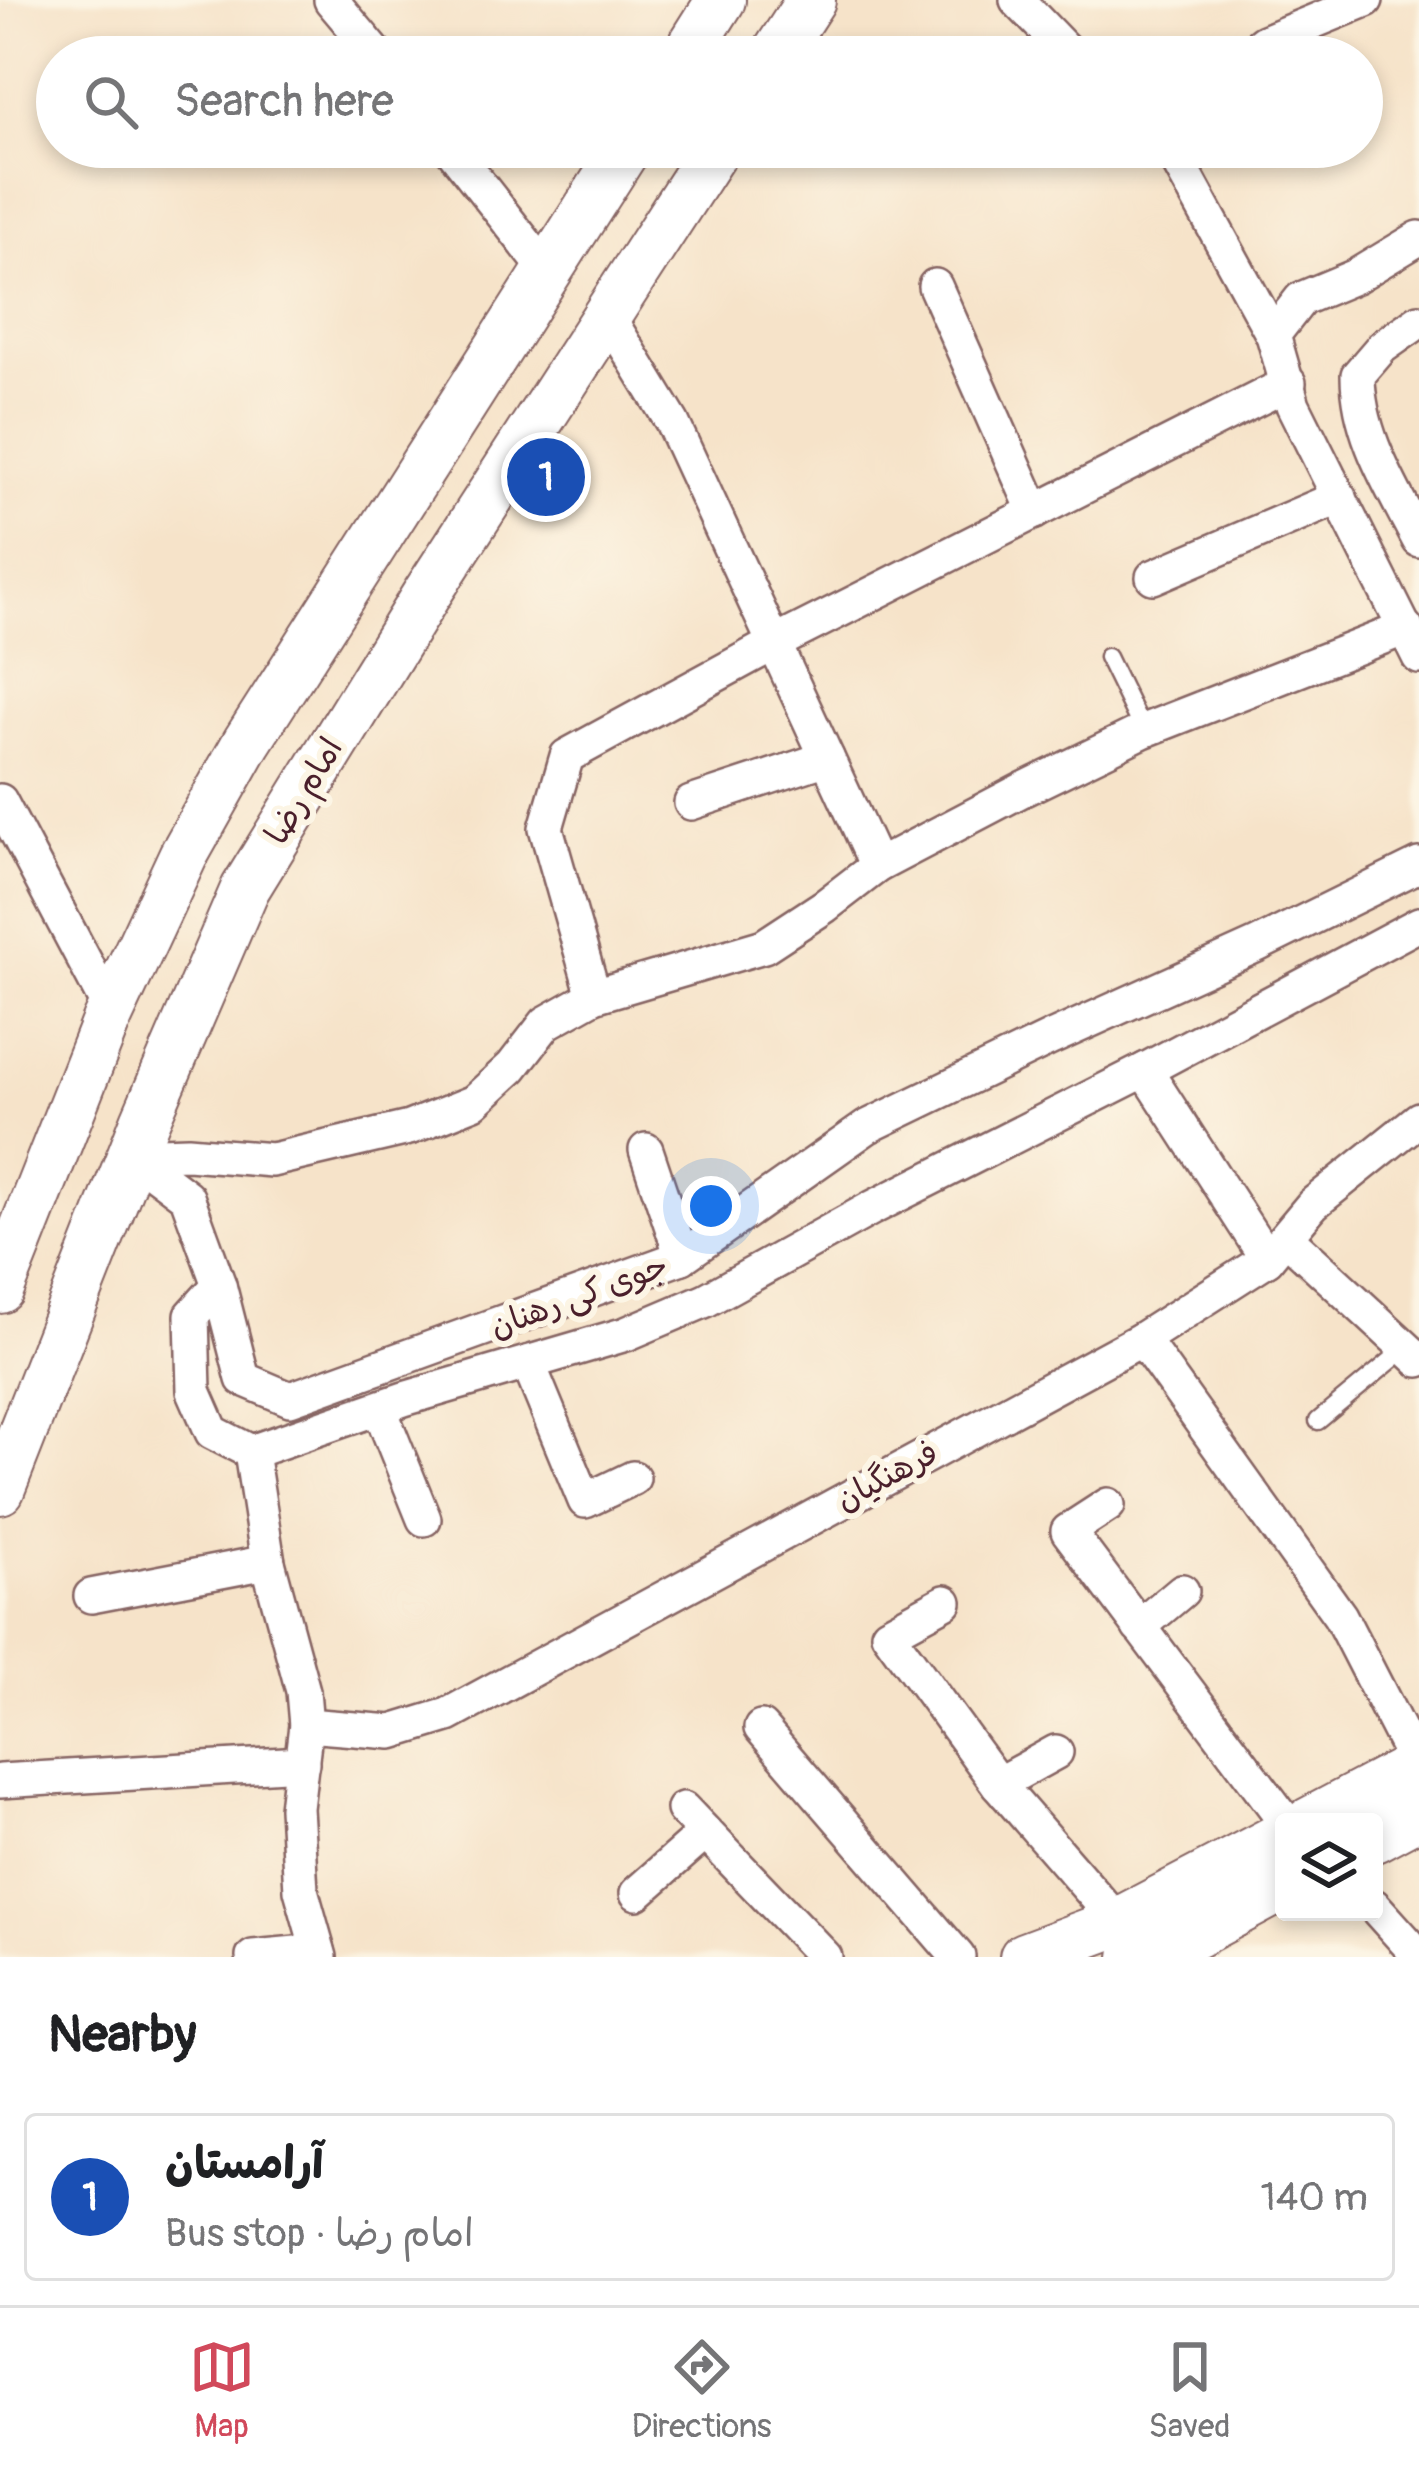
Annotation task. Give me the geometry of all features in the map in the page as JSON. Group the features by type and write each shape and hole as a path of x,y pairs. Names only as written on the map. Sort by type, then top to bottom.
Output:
{"main road":[{"path":"698,36 721,0"},
{"path":"788,36 811,0"},
{"path":"0,1288 111,1011 183,856 247,742 614,168"},
{"name":"امام رضا","path":"0,1490 19,1382 131,1155 245,889 317,766 702,168"},
{"path":"1326,1813 1418,1765"},
{"path":"1383,1833 1419,1814"},
{"path":"1126,1939 1275,1841"},
{"path":"1024,1957 1126,1939 1198,1947 1275,1892"}],"street":[{"path":"332,0 362,36"},
{"path":"1279,36 1366,0"},
{"path":"1024,2 1054,36"},
{"path":"466,168 548,272"},
{"path":"131,1155 188,1153 272,1160 410,1128 474,1102 512,1067 546,1023 594,996 764,946 877,866 1143,731 1412,642 1293,405 1274,335 1182,168"},
{"path":"1274,335 1300,299 1356,276 1419,238"},
{"path":"935,286 1035,512"},
{"path":"607,315 672,422 877,866"},
{"path":"1419,321 1382,347 1358,375 1358,404 1374,451 1419,539"},
{"path":"594,996 547,828 567,756 773,644 1289,383"},
{"path":"1154,577 1340,497"},
{"path":"691,803 827,758"},
{"path":"0,801 111,1011"},
{"name":"جوی کی رهنان","path":"219,1285 243,1379 290,1399 682,1257 867,1127 1419,865"},
{"name":"جوی کی رهنان","path":"251,1452 404,1399 626,1334 706,1300 872,1208 1419,924"},
{"path":"1145,1070 1276,1248 1412,1354"},
{"name":"فرهنگیان","path":"306,1725 392,1732 448,1715 1142,1339 1276,1248 1313,1204 1419,1119"},
{"path":"646,1150 682,1257"},
{"path":"131,1155 187,1197 219,1285 192,1315 194,1391 212,1432 251,1452 268,1562 302,1691 306,1725 296,1808 301,1890 320,1954 253,1957"},
{"path":"1142,1339 1340,1616 1418,1765"},
{"path":"528,1363 585,1501 633,1478"},
{"path":"380,1410 424,1519"},
{"path":"1108,1504 1068,1531 1279,1813"},
{"path":"92,1596 268,1562"},
{"path":"1139,1627 1182,1591"},
{"path":"945,1602 888,1633 998,1784 1126,1939"},
{"path":"761,1728 958,1957"},
{"path":"998,1784 1056,1752"},
{"path":"0,1781 302,1763"},
{"path":"637,1893 694,1821 825,1957"},
{"path":"1383,1916 1419,1956"}],"lane":[{"path":"1107,657 1143,731"},
{"path":"1318,1421 1412,1354"}],"place":[{"name":"آرامستان","path":"546,477"}]}
